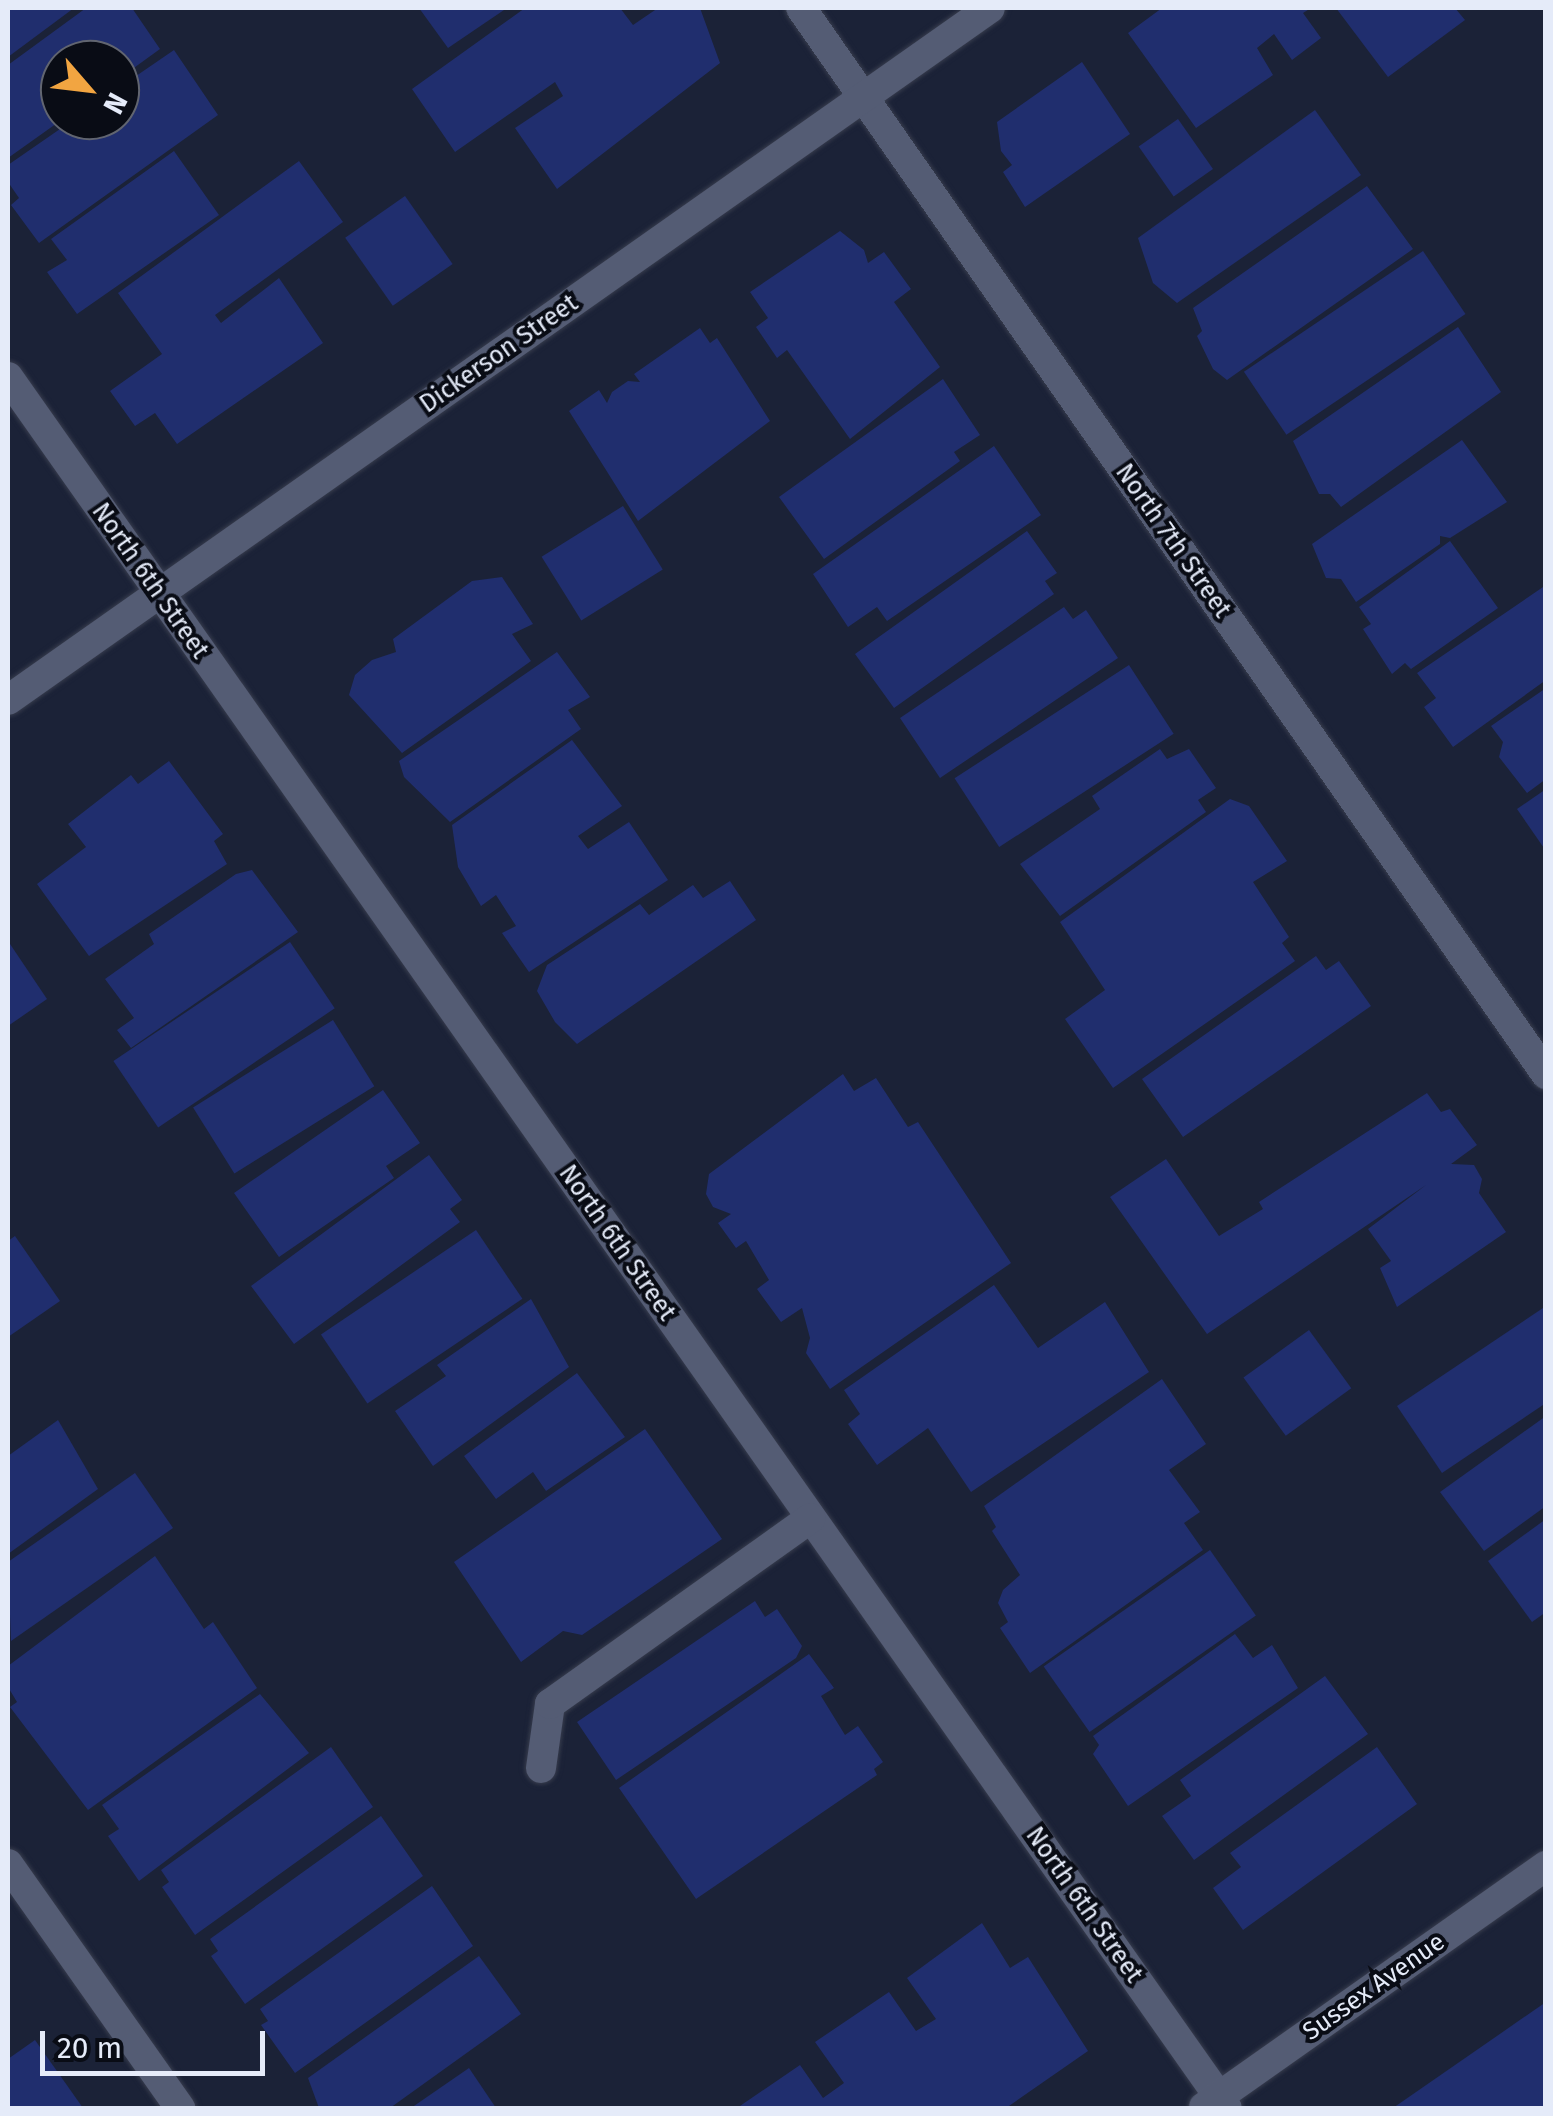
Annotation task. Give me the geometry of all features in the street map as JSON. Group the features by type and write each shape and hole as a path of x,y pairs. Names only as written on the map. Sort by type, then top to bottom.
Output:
{"street":[{"name":"North 7th Street","path":"801,8 1546,1074"},
{"name":"Dickerson Street","path":"8,700 990,8"},
{"name":"North 6th Street","path":"8,377 811,1518 1216,2104"},
{"path":"541,1768 550,1704 811,1518"},
{"path":"8,1864 180,2108"},
{"name":"Sussex Avenue","path":"1216,2104 1546,1866"}],"building":[{"path":"8,8 74,8 8,57"},
{"path":"86,8 132,8 160,49 140,64 140,40 42,40"},
{"path":"419,8 504,8 504,10 448,48"},
{"path":"525,8 620,8 633,25 658,8 700,8 720,63 557,189 515,128 563,96 555,82 455,152 412,89"},
{"path":"1162,8 1311,8 1303,13 1321,38 1292,60 1274,34 1257,48 1273,75 1196,128 1128,33"},
{"path":"1336,8 1455,8 1465,20 1388,77"},
{"path":"40,42 40,135 8,158 8,65"},
{"path":"174,50 218,115 39,243 11,205 19,198 8,182 8,165 44,140 140,140 140,73"},
{"path":"1082,62 1130,134 1025,207 1003,172 1012,165 1001,151 997,122"},
{"path":"1315,110 1361,175 1177,303 1153,283 1138,238"},
{"path":"1178,119 1213,169 1174,196 1139,147"},
{"path":"174,151 219,215 77,314 47,272 67,260 51,239"},
{"path":"299,161 343,222 215,315 221,323 279,278 323,343 177,444 155,413 135,426 110,391 162,354 118,293"},
{"path":"1367,186 1413,249 1227,380 1213,369 1197,336 1202,331 1193,308"},
{"path":"405,196 453,264 393,306 345,238"},
{"path":"840,231 864,250 868,263 884,252 911,289 894,302 940,367 850,439 787,350 777,358 756,327 768,318 750,292"},
{"path":"1423,251 1465,314 1286,435 1244,372"},
{"path":"1458,327 1501,392 1341,507 1330,494 1319,494 1293,441"},
{"path":"700,328 710,343 717,338 770,421 638,521 569,411 599,390 607,403 612,392 628,381 640,382 634,374"},
{"path":"943,379 980,435 954,452 960,461 824,559 779,497"},
{"path":"1462,440 1507,502 1450,538 1440,536 1440,544 1356,602 1341,579 1326,578 1312,544"},
{"path":"994,446 1041,515 887,621 877,607 848,627 813,574"},
{"path":"623,506 663,570 581,620 542,557"},
{"path":"1027,531 1057,573 1045,581 1054,594 894,708 855,654"},
{"path":"1450,541 1498,608 1411,669 1405,663 1392,674 1363,629 1371,624 1359,607"},
{"path":"502,577 533,624 512,634 531,661 402,753 349,695 355,675 372,660 396,652 393,639 472,581"},
{"path":"1546,585 1546,680 1453,747 1424,707 1436,698 1417,673"},
{"path":"1064,607 1073,619 1086,610 1118,658 940,778 900,718"},
{"path":"557,652 590,697 568,710 581,729 450,822 404,777 399,761"},
{"path":"1129,665 1174,734 999,847 955,778"},
{"path":"1546,688 1546,779 1527,793 1499,757 1503,742 1491,726"},
{"path":"572,740 622,806 578,836 588,849 629,822 668,880 529,972 502,933 516,926 496,895 481,906 458,867 452,825"},
{"path":"1160,749 1167,759 1189,749 1216,788 1198,800 1206,812 1060,916 1020,864 1100,809 1092,796"},
{"path":"169,761 223,834 214,841 227,864 89,956 37,884 86,847 68,824 131,775 138,784"},
{"path":"1546,789 1546,851 1517,809"},
{"path":"1230,799 1249,806 1287,861 1253,882 1289,937 1282,943 1295,961 1113,1088 1065,1019 1105,990 1060,922"},
{"path":"252,870 298,932 131,1048 117,1030 134,1018 105,979 154,944 149,934 236,874"},
{"path":"730,881 756,920 577,1044 555,1022 537,991 547,965 640,904 649,915 693,885 703,898"},
{"path":"8,941 47,999 8,1026"},
{"path":"290,942 335,1008 158,1127 113,1061"},
{"path":"1316,956 1326,970 1339,961 1371,1006 1183,1137 1142,1079"},
{"path":"333,1020 374,1086 234,1174 193,1107"},
{"path":"843,1074 854,1091 876,1078 908,1127 918,1122 1011,1263 830,1389 806,1353 810,1338 802,1308 781,1322 757,1289 769,1280 746,1241 736,1248 718,1223 731,1214 713,1207 706,1194 709,1174"},
{"path":"383,1090 420,1143 386,1166 394,1178 279,1257 234,1193"},
{"path":"1427,1093 1441,1112 1450,1109 1477,1145 1451,1164 1474,1165 1482,1179 1479,1193 1506,1232 1397,1307 1380,1268 1391,1261 1368,1229 1426,1185 1207,1334 1110,1197 1166,1159 1219,1236 1263,1209 1259,1202"},
{"path":"429,1155 462,1200 450,1209 460,1222 294,1344 251,1286"},
{"path":"476,1230 522,1299 367,1403 321,1335"},
{"path":"15,1236 60,1301 8,1337 8,1241"},
{"path":"994,1285 1038,1348 1105,1302 1149,1372 971,1492 928,1428 877,1465 848,1424 860,1414 844,1390"},
{"path":"531,1299 569,1367 433,1466 395,1411 446,1376 437,1365"},
{"path":"1546,1306 1546,1403 1442,1473 1397,1406"},
{"path":"1309,1330 1351,1388 1286,1436 1243,1378"},
{"path":"577,1373 625,1437 546,1491 533,1472 496,1499 464,1456"},
{"path":"1162,1379 1206,1444 1169,1470 1200,1512 1184,1523 1203,1550 1030,1673 1000,1628 1008,1622 998,1603 1003,1590 1020,1575 992,1531 996,1527 984,1506"},
{"path":"1546,1416 1546,1506 1484,1551 1440,1492"},
{"path":"58,1420 98,1489 8,1554 8,1456"},
{"path":"645,1429 722,1539 582,1635 563,1631 521,1662 454,1562"},
{"path":"135,1473 173,1528 11,1641 8,1562"},
{"path":"1546,1519 1546,1612 1532,1622 1488,1561"},
{"path":"1210,1550 1256,1616 1090,1732 1044,1666"},
{"path":"155,1556 204,1629 213,1622 257,1688 88,1810 10,1707 17,1702 8,1687 8,1666"},
{"path":"755,1601 765,1617 777,1609 802,1646 796,1658 616,1780 577,1722"},
{"path":"1235,1634 1253,1658 1272,1645 1298,1688 1128,1806 1093,1754 1099,1745 1093,1736"},
{"path":"809,1654 834,1688 821,1696 845,1735 858,1726 883,1762 874,1769 877,1775 696,1899 619,1788"},
{"path":"1325,1676 1368,1734 1194,1860 1162,1816 1191,1796 1180,1780"},
{"path":"260,1694 309,1753 139,1881 108,1836 119,1829 102,1805"},
{"path":"331,1747 373,1807 195,1935 162,1887 169,1882 161,1870"},
{"path":"1377,1747 1417,1804 1243,1930 1213,1888 1241,1867 1230,1853"},
{"path":"381,1816 423,1876 245,2004 211,1956 218,1951 210,1939"},
{"path":"432,1886 473,1946 295,2073 261,2025 268,2021 260,2009"},
{"path":"982,1923 1010,1968 1028,1957 1088,2051 1006,2108 737,2108 800,2065 823,2098 844,2083 815,2042 889,1992 916,2031 936,2019 907,1978"},
{"path":"479,1956 521,2014 390,2108 319,2108 308,2078"},
{"path":"1546,2002 1546,2108 1393,2108"},
{"path":"35,2040 83,2108 8,2108 8,2059"},
{"path":"469,2068 496,2108 411,2108"}]}
